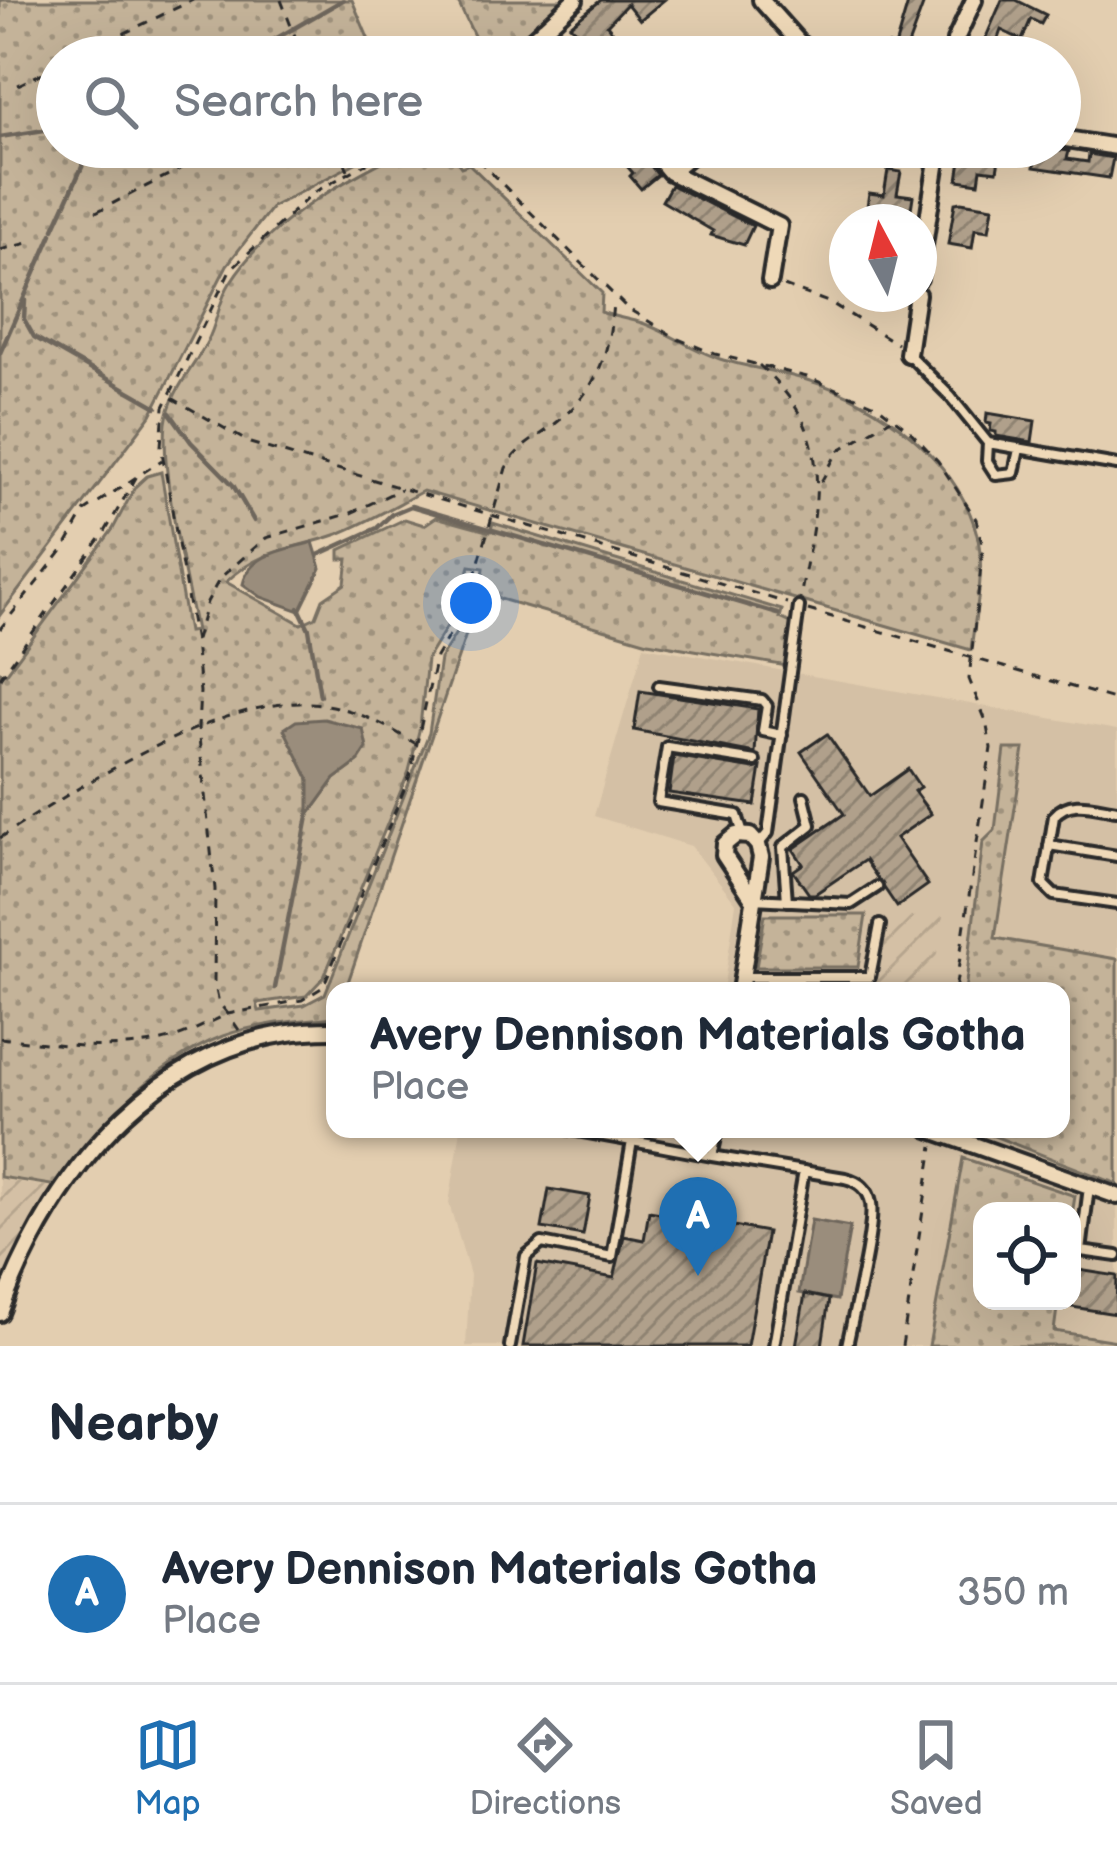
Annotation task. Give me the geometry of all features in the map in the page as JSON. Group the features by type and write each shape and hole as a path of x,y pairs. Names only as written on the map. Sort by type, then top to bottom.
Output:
{"street":[{"path":"535,36 575,0"},
{"path":"761,0 792,36"},
{"path":"957,36 974,0"},
{"path":"544,28 551,36"},
{"path":"1081,141 1117,147"},
{"path":"667,168 779,226 770,281"},
{"path":"670,172 675,168"},
{"path":"930,204 936,168"},
{"path":"908,354 914,312"},
{"path":"741,982 760,857 758,844 743,834 730,838 724,855 753,899"},
{"path":"0,1313 37,1231 88,1155 158,1086 195,1062 247,1041 326,1030"},
{"path":"937,1138 1117,1196"}],"lane":[{"path":"908,354 988,443 990,470 1005,477 1014,473 1019,448"},
{"path":"988,443 1117,465"},
{"path":"758,844 769,833 799,607"},
{"path":"659,686 762,700 767,706 763,731 782,735"},
{"path":"743,834 737,815 658,802 667,747 755,761"},
{"path":"787,902 783,847 811,825 804,797"},
{"path":"1117,810 1064,806 1054,816 1043,884 1047,892 1117,904"},
{"path":"1049,845 1117,856"},
{"path":"753,899 851,904 878,887"},
{"path":"774,982 871,976 880,925"},
{"path":"615,1138 857,1181 871,1201 847,1346"},
{"path":"712,1156 716,1138"},
{"path":"510,1346 526,1256 542,1244 612,1257 632,1141"},
{"path":"774,1346 804,1172"},
{"path":"1089,1185 1081,1250 1117,1256"}],"path":[{"path":"119,36 194,0"},
{"path":"281,0 296,36"},
{"path":"18,85 36,76"},
{"path":"96,212 183,168"},
{"path":"347,168 349,172"},
{"path":"247,1041 219,1003 214,980 215,890 198,728 195,642 160,425 169,396 230,270 313,193 357,168"},
{"path":"486,168 613,298 678,339 845,390 893,418 938,460 976,519 983,547 969,679 991,748 956,982"},
{"path":"0,250 32,242"},
{"path":"770,281 831,303 886,335 908,354"},
{"path":"0,1038 75,1046 172,1039 228,1014 302,1000 323,987 419,746 436,657 466,607 512,455 578,402 603,367 611,341 613,298"},
{"path":"758,365 784,388 815,453 818,490 799,607"},
{"path":"169,396 250,443 1117,700"},
{"path":"818,490 838,451 893,418"},
{"path":"0,628 65,547 85,511 163,460"},
{"path":"0,678 104,532 138,474"},
{"path":"195,642 220,578 266,538 351,513 403,488"},
{"path":"0,838 98,778 198,728 267,706 305,703 363,714 419,746"},
{"path":"902,1346 931,1138"}],"shaded area":[{"path":"0,0 352,0 367,36 36,36 36,168 346,168 272,207 227,265 151,415 0,615"},
{"path":"457,0 562,0 522,36 474,36"},
{"path":"372,168 473,168 602,293 601,312 645,324 720,359 836,390 887,418 933,457 966,505 976,531 980,575 971,650 423,491 338,534 253,562 226,582 301,624 316,617 323,599 345,584 348,559 340,559 340,550 405,519 424,525 436,517 490,532 493,523 782,610 780,618 793,624 787,666 648,642 480,593 348,982 330,982 429,733 440,659 467,615 477,579 483,576 484,568 470,566 457,610 427,659 420,727 409,771 324,977 306,996 257,1003 259,1011 304,1005 326,991 326,1018 250,1028 197,1048 130,1099 57,1186 0,1177 0,672 6,674 113,529 135,487 161,472 188,632 196,631 167,470 166,423 172,401 210,335 226,290 247,260 288,220","holes":["291,742 358,762 335,779 310,813 309,779"]},
{"path":"313,542 321,568 300,611 261,597 243,584 261,559"},
{"path":"644,646 1117,730 1117,1346 466,1346 470,1275 449,1203 460,1138 1070,1138 1070,982 724,982 736,903 691,846 594,816"},
{"path":"324,719 363,729 367,748 358,762 335,779 309,815 309,779 284,729 296,721"},
{"path":"1005,749 1024,749 995,938 1117,959 1117,1184 999,1138 1070,1138 1070,982 966,982 983,842 995,830"},
{"path":"765,915 866,915 858,967 756,967"},
{"path":"943,916 932,982 864,982 872,918"},
{"path":"963,1158 1075,1196 1074,1202 973,1202 973,1310 1057,1310 1054,1331 1117,1341 1117,1346 929,1346"},
{"path":"0,1179 51,1187 0,1294"},
{"path":"811,1220 850,1227 837,1300 799,1293"}],"building":[{"path":"601,0 664,0 640,20 627,4 607,25 616,36 582,36 570,25"},
{"path":"909,0 925,0 912,36 898,36"},
{"path":"1002,0 1016,0 1046,15 1041,24 1031,19 1024,36 1001,30 999,36 987,36"},
{"path":"1089,154 1113,158 1109,178 1041,168 1081,168"},
{"path":"629,168 652,168 658,175 641,189 630,176"},
{"path":"960,168 998,168 981,169 979,183 958,180"},
{"path":"888,170 901,172 897,194 913,196 912,204 867,204 869,193 884,195"},
{"path":"671,185 753,226 744,245 711,235 713,231 662,201"},
{"path":"955,203 993,207 989,231 975,229 972,248 948,244"},
{"path":"987,413 1035,421 1032,442 996,436 986,423"},
{"path":"640,691 758,709 755,753 634,730"},
{"path":"827,734 870,796 908,769 920,787 914,791 931,814 896,838 928,885 897,907 865,860 815,894 809,894 793,871 803,864 793,849 844,814 801,752"},
{"path":"674,756 761,767 755,805 669,793"},
{"path":"549,1189 590,1196 583,1235 542,1228"},
{"path":"649,1211 767,1232 747,1346 523,1346 537,1264 614,1278 624,1236 644,1240"},
{"path":"1081,1270 1117,1276 1116,1314 1081,1308"},
{"path":"805,1294 829,1299 822,1346 796,1346"}],"waterway":[{"path":"280,36 343,0"},
{"path":"0,137 36,131"},
{"path":"54,229 82,168"},
{"path":"0,353 52,234"},
{"path":"25,300 24,319 34,337 157,407"},
{"path":"170,413 233,485 254,521"},
{"path":"318,555 377,528 392,514 411,506 778,614"},
{"path":"299,608 309,629 320,696"},
{"path":"275,988 309,811"}],"place":[{"name":"Avery Dennison Materials Gotha","path":"698,1276"}]}
